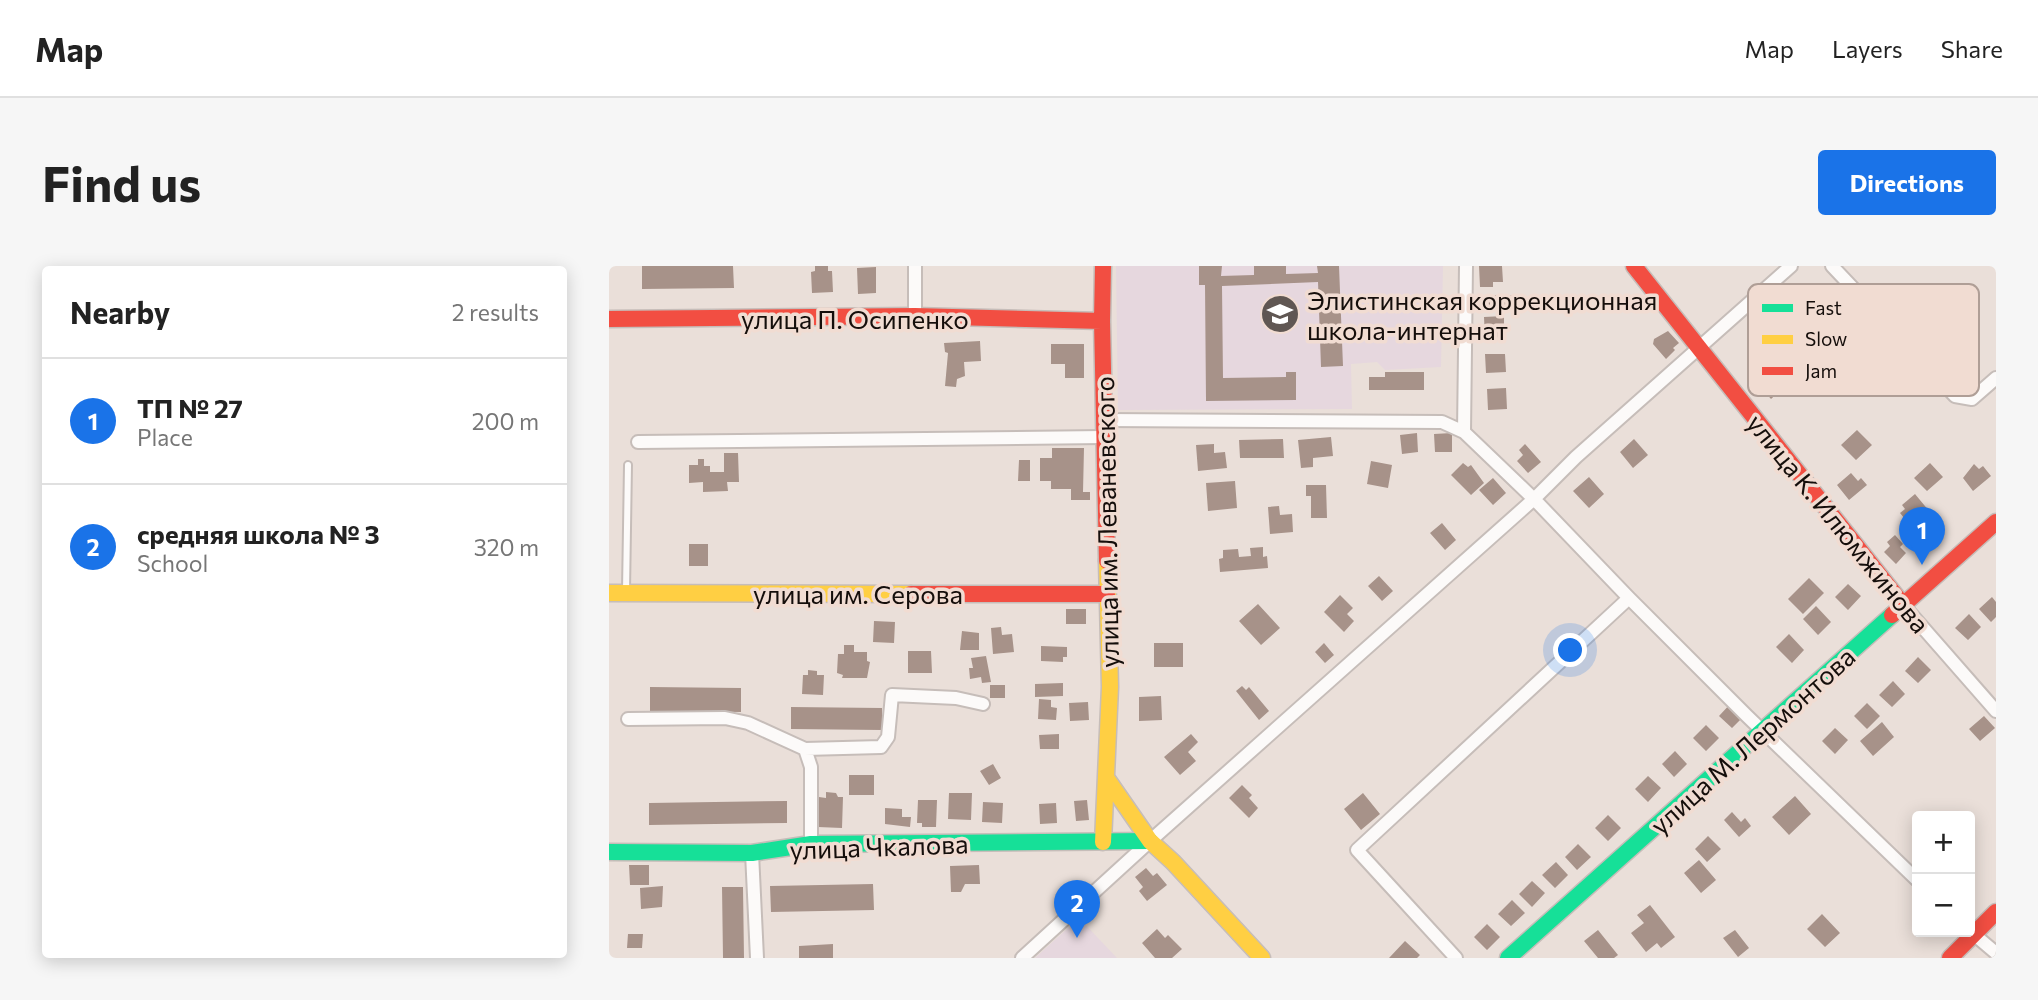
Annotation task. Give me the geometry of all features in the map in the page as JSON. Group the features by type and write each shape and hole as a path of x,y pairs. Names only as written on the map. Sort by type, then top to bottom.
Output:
{"street":[{"path":"915,266 915,316"},
{"name":"улица им. Леваневского","path":"1103,266 1110,687 1103,842"},
{"path":"1464,432 1466,266"},
{"name":"улица К. Илюмжинова","path":"1634,266 1903,606 1996,710"},
{"path":"1771,284 1791,266"},
{"path":"1832,266 1849,284"},
{"path":"1022,958 1748,305"},
{"name":"улица П. Осипенко","path":"609,318 915,316 1102,321"},
{"path":"1979,393 1996,378"},
{"path":"1955,396 1972,399 1975,396"},
{"path":"638,442 1442,422 1464,432 1534,499 1629,598 1912,875"},
{"name":"улица М. Лермонтова","path":"1508,958 1996,522"},
{"name":"улица им. Серова","path":"617,593 1107,594"},
{"path":"1456,958 1357,850 1629,598"},
{"path":"628,719 725,718 748,723 805,749 881,747 888,737 892,695 957,698 983,704"},
{"path":"805,749 811,767 811,845"},
{"path":"1107,779 1150,841 1262,958"},
{"name":"улица Чкалова","path":"609,852 753,853 811,845 1150,841"},
{"path":"753,853 757,958"},
{"path":"1975,930 1996,912"},
{"path":"1975,936 1996,953"},
{"path":"1951,958 1969,937"}],"lane":[{"path":"617,593 628,465"}],"shaded area":[{"name":"Элистинская коррекционная школа-интернат","path":"1116,266 1443,266 1441,367 1385,370 1377,362 1351,364 1352,409 1118,410"},
{"path":"1079,918 1117,958 1035,958"}],"building":[{"path":"642,266 733,266 734,288 642,289"},
{"path":"815,266 828,266 828,271 832,271 833,292 812,293 811,272 815,271"},
{"path":"1199,266 1222,266 1221,276 1254,275 1254,266 1286,266 1286,274 1318,273 1317,266 1339,266 1343,366 1321,367 1318,282 1222,286 1223,378 1286,377 1286,372 1296,372 1296,400 1206,401 1205,285 1199,285"},
{"path":"1479,266 1502,266 1503,282 1493,282 1493,287 1480,287"},
{"path":"876,267 876,293 858,294 857,268"},
{"path":"1488,295 1516,295 1516,310 1489,311"},
{"path":"1504,316 1504,337 1485,338 1484,317"},
{"path":"1668,331 1679,343 1666,359 1653,344 1654,339"},
{"path":"980,341 981,361 964,362 965,376 957,379 956,387 945,386 948,353 945,352 944,343"},
{"path":"1051,344 1084,344 1084,378 1065,378 1065,364 1051,364"},
{"path":"1485,354 1505,354 1506,372 1486,373"},
{"path":"1385,372 1424,372 1424,390 1369,390 1369,377 1385,377"},
{"path":"1506,388 1507,409 1488,410 1487,389"},
{"path":"1857,430 1872,445 1856,460 1841,445"},
{"path":"1417,433 1418,452 1402,454 1400,435"},
{"path":"1452,433 1452,452 1435,452 1434,434"},
{"path":"1331,437 1333,456 1313,458 1313,467 1301,468 1298,440"},
{"path":"1283,439 1284,458 1240,458 1239,440"},
{"path":"1634,439 1648,455 1633,468 1620,452"},
{"path":"1214,444 1214,453 1225,452 1227,468 1198,471 1196,445"},
{"path":"1525,444 1541,462 1528,473 1517,461 1523,455 1519,450"},
{"path":"1052,448 1084,448 1083,492 1090,492 1090,500 1071,500 1071,489 1051,489 1051,481 1040,481 1040,458 1052,458"},
{"path":"724,453 738,453 739,482 727,482 728,491 703,492 703,482 689,483 689,465 698,465 698,459 704,459 704,466 710,466 710,472 724,472"},
{"path":"1019,460 1030,460 1030,481 1018,481"},
{"path":"1371,461 1392,465 1388,488 1367,484"},
{"path":"1463,463 1468,467 1471,465 1484,483 1471,495 1451,475"},
{"path":"1930,463 1943,477 1927,491 1914,478"},
{"path":"1974,464 1979,469 1983,466 1991,476 1973,491 1963,478"},
{"path":"1851,473 1858,481 1861,478 1867,485 1849,500 1837,485"},
{"path":"1589,477 1604,494 1589,508 1573,491"},
{"path":"1493,478 1506,493 1493,505 1479,490"},
{"path":"1235,481 1237,508 1208,511 1206,483"},
{"path":"1306,485 1326,485 1327,518 1311,518 1311,496 1306,496"},
{"path":"1915,494 1939,523 1921,538 1900,513 1905,509 1902,505"},
{"path":"1279,506 1280,515 1292,514 1293,532 1270,534 1268,507"},
{"path":"1442,523 1456,540 1445,550 1430,533"},
{"path":"1895,535 1903,544 1900,547 1906,553 1896,564 1884,552 1890,546 1887,542"},
{"path":"689,544 708,544 708,566 689,566"},
{"path":"1263,547 1263,557 1267,556 1268,568 1220,572 1219,559 1223,558 1223,550 1238,549 1239,557 1251,556 1250,548"},
{"path":"1379,576 1393,591 1382,601 1368,586"},
{"path":"1809,578 1824,593 1803,614 1788,599"},
{"path":"1848,584 1861,596 1848,610 1835,597"},
{"path":"1340,595 1353,608 1347,614 1354,621 1344,632 1324,612"},
{"path":"1992,597 1996,602 1996,617 1991,622 1979,609"},
{"path":"1258,604 1280,628 1261,645 1239,621"},
{"path":"1816,606 1831,622 1818,635 1803,619"},
{"path":"1066,609 1086,609 1086,624 1066,624"},
{"path":"1969,614 1981,627 1968,640 1955,628"},
{"path":"874,621 895,622 894,643 873,642"},
{"path":"1001,627 1002,635 1012,634 1014,652 993,654 991,628"},
{"path":"962,631 979,633 979,650 960,650"},
{"path":"1789,634 1804,650 1792,663 1776,647"},
{"path":"1154,643 1183,643 1183,667 1154,667"},
{"path":"1324,643 1334,655 1325,663 1315,652"},
{"path":"844,645 854,645 854,652 867,652 867,661 870,662 867,678 842,678 843,675 837,673 838,654 844,654"},
{"path":"1041,646 1067,647 1067,657 1063,657 1063,662 1041,661"},
{"path":"908,651 931,651 932,673 908,673"},
{"path":"986,656 991,682 982,683 981,677 970,679 969,668 973,668 971,658"},
{"path":"1918,657 1931,670 1918,683 1905,671"},
{"path":"808,670 824,675 823,695 802,694 803,675 808,675"},
{"path":"1893,681 1905,694 1892,707 1879,695"},
{"path":"1063,683 1063,696 1035,697 1035,684"},
{"path":"990,685 1005,685 1005,698 990,698"},
{"path":"1242,686 1246,690 1249,687 1269,711 1259,720 1236,691"},
{"path":"650,687 741,688 741,712 650,711"},
{"path":"1161,696 1162,720 1139,721 1139,697"},
{"path":"1039,699 1051,700 1051,707 1057,708 1056,720 1038,719"},
{"path":"1088,702 1089,720 1070,721 1069,703"},
{"path":"1732,702 1745,715 1732,728 1719,716"},
{"path":"1867,703 1880,716 1867,729 1854,716"},
{"path":"791,707 882,708 882,730 791,729"},
{"path":"1984,716 1995,728 1980,741 1969,729"},
{"path":"1882,722 1894,737 1873,756 1860,741"},
{"path":"1706,725 1719,738 1706,751 1693,738"},
{"path":"1835,728 1848,740 1835,754 1822,741"},
{"path":"1059,734 1059,749 1040,749 1039,735"},
{"path":"1191,734 1198,742 1188,752 1196,761 1180,775 1164,757"},
{"path":"1675,751 1687,764 1674,777 1662,764"},
{"path":"993,764 1001,778 989,785 980,771"},
{"path":"849,775 874,775 874,795 849,795"},
{"path":"1648,776 1661,788 1648,802 1635,789"},
{"path":"1242,785 1252,795 1249,798 1258,808 1249,818 1229,798"},
{"path":"826,792 843,797 842,828 818,827 819,797 826,798"},
{"path":"949,793 972,793 971,820 948,819"},
{"path":"1363,793 1380,814 1361,830 1344,809"},
{"path":"1795,796 1811,814 1789,835 1772,817"},
{"path":"918,800 937,800 936,827 922,827 922,823 917,823"},
{"path":"1087,800 1089,820 1076,821 1074,801"},
{"path":"787,801 787,823 649,825 649,803"},
{"path":"983,802 1003,803 1002,823 982,822"},
{"path":"1056,803 1057,823 1040,824 1039,804"},
{"path":"885,808 902,809 902,817 911,817 910,827 885,824"},
{"path":"1732,812 1741,822 1745,818 1751,826 1739,837 1724,820"},
{"path":"1608,815 1621,828 1608,841 1595,828"},
{"path":"1708,836 1721,849 1707,862 1695,849"},
{"path":"1578,844 1591,857 1577,870 1565,857"},
{"path":"1699,860 1716,880 1701,893 1684,873"},
{"path":"1556,862 1568,875 1555,888 1542,875"},
{"path":"629,865 649,865 649,885 630,885"},
{"path":"979,865 980,884 965,884 961,892 951,892 950,866"},
{"path":"1146,868 1153,876 1157,873 1167,885 1147,901 1139,891 1143,887 1135,877"},
{"path":"1532,881 1545,893 1532,907 1519,894"},
{"path":"873,884 874,910 771,912 770,886"},
{"path":"663,886 662,907 641,909 640,888"},
{"path":"722,887 743,887 744,958 723,958"},
{"path":"1512,900 1525,913 1511,926 1498,914"},
{"path":"1650,905 1675,937 1661,948 1657,943 1646,952 1631,933 1644,923 1637,915"},
{"path":"1822,914 1840,933 1825,947 1807,929"},
{"path":"1487,924 1500,937 1487,950 1474,937"},
{"path":"1157,929 1165,938 1168,935 1182,949 1172,958 1155,958 1142,943"},
{"path":"1598,930 1618,955 1614,958 1598,958 1584,941"},
{"path":"1735,930 1749,948 1738,957 1723,938"},
{"path":"628,934 643,934 642,948 627,948"},
{"path":"1405,941 1420,955 1417,958 1389,958"},
{"path":"833,944 833,958 799,958 799,946"}],"traffic: fast":[{"path":"1508,958 1892,615"},
{"path":"609,852 752,853 811,844 1150,841"}],"traffic: slow":[{"path":"1103,842 1110,687 1107,561"},
{"path":"609,593 911,594"},
{"path":"1107,779 1150,841 1262,958"}],"traffic: jam":[{"path":"1103,266 1107,561"},
{"path":"1634,266 1904,606"},
{"path":"609,319 915,316 1102,321"},
{"path":"1892,615 1996,522"},
{"path":"911,594 1107,594"},
{"path":"1950,958 1996,912"}],"place":[{"name":"Элистинская коррекционная школа-интернат","path":"1280,314"},
{"name":"ТП № 27","path":"1922,565"},
{"name":"средняя школа № 3","path":"1077,938"}]}
